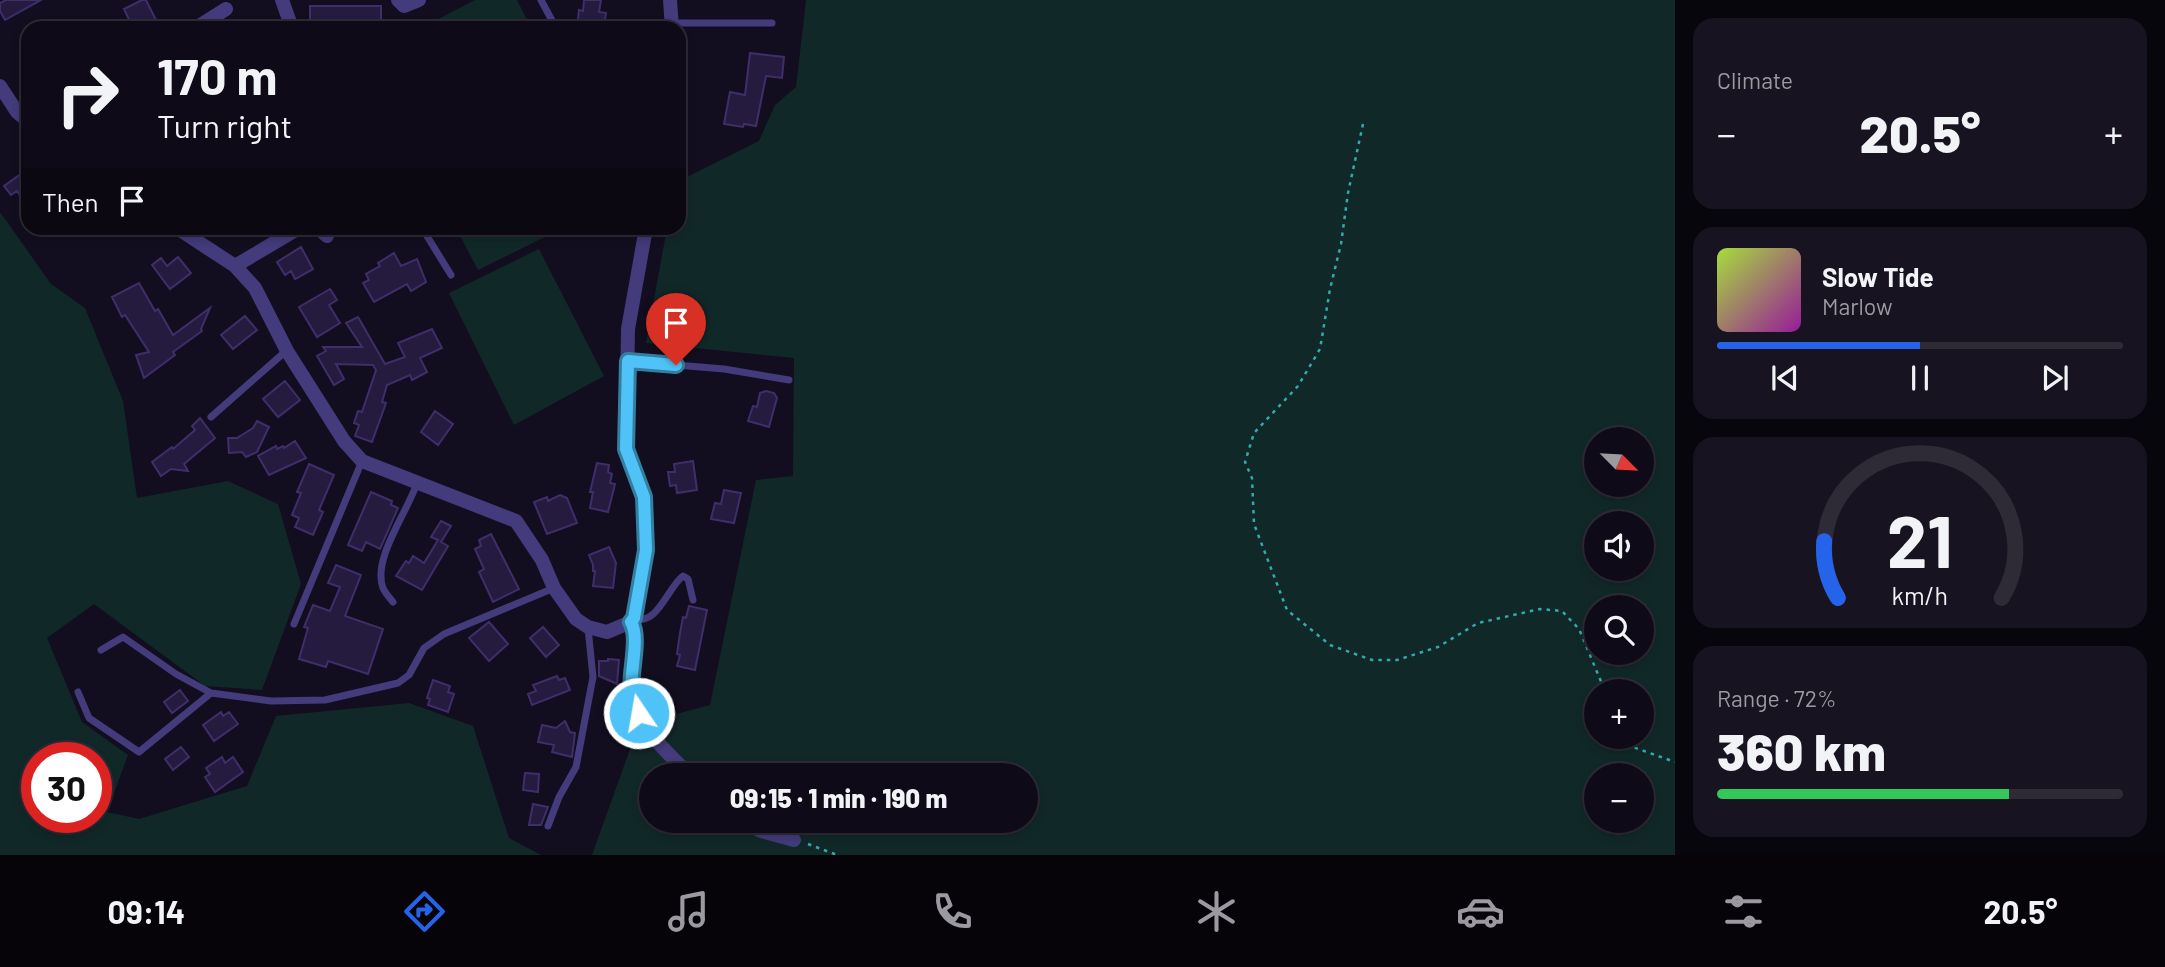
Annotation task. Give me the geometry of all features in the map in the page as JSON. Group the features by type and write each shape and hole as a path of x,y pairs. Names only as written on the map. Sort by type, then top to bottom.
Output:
{"street":[{"path":"282,0 290,21"},
{"path":"398,0 404,6 419,0"},
{"path":"670,0 672,21"},
{"path":"206,21 226,9"},
{"path":"0,86 21,115"},
{"path":"187,235 235,267 255,288 287,351 344,441 362,461 516,521 542,560 554,588 576,620 588,627 607,632 633,620"},
{"path":"235,267 288,235"},
{"path":"645,235 628,329 626,449 644,497 646,550 633,620 636,631 632,663 632,699 646,728 678,763"},
{"path":"768,833 794,841"}],"lane":[{"path":"541,0 552,21"},
{"path":"686,26 772,23"},
{"path":"426,235 452,275"},
{"path":"211,417 287,351"},
{"path":"628,361 724,369 789,380"},
{"path":"294,624 362,461"},
{"path":"393,602 383,589 382,561 417,483"},
{"path":"633,620 649,618 667,599 676,581 683,576 688,579 693,600"},
{"path":"101,650 122,637 176,674 211,693 271,701 325,700 398,683 409,675 424,648 444,634 554,588"},
{"path":"548,826 559,797 576,767 593,677 588,627"},
{"path":"78,692 89,718 139,752 211,693"}],"path":[{"path":"1363,124 1320,349 1298,386 1254,433 1245,462 1252,478 1254,524 1287,610 1330,645 1372,660 1397,660 1438,647 1478,622 1541,609 1562,611 1579,629 1600,679"},
{"path":"1636,749 1675,762"},
{"path":"794,841 837,855"}],"green space":[{"path":"475,0 517,0 528,21 434,21"},
{"path":"806,0 1675,0 1675,855 592,855 639,724 710,705 756,480 793,476 794,358 646,343 666,235 686,235 686,178 759,141 775,105 796,87"},
{"path":"0,212 51,284 85,308 123,401 137,498 228,481 278,504 301,584 262,690 205,686 94,604 47,638 82,722 110,742 21,742 21,833 112,833 112,813 139,819 247,786 276,716 409,703 473,726 509,838 541,855 0,855"},
{"path":"460,235 549,235 478,270"},
{"path":"539,249 604,376 514,425 449,293"},
{"path":"112,744 128,755 112,798"}],"building":[{"path":"6,0 41,0 5,20 0,11 0,3"},
{"path":"146,0 156,21 130,21 124,9"},
{"path":"584,0 601,0 599,12 606,13 605,21 578,21 579,10 583,11"},
{"path":"310,6 381,6 381,21 310,21"},
{"path":"750,53 784,57 782,78 766,76 756,126 724,124 730,92 745,95"},
{"path":"21,174 21,197 17,191 11,195 4,186"},
{"path":"301,247 313,269 295,279 291,271 285,275 277,262"},
{"path":"394,253 401,266 417,259 426,282 411,291 407,284 374,302 363,283 369,280 366,274"},
{"path":"178,257 191,273 170,289 152,265 161,258 167,266"},
{"path":"139,283 173,335 210,308 202,331 144,378 136,355 149,352 125,315 122,317 112,297"},
{"path":"330,289 337,300 329,305 340,323 317,337 299,307"},
{"path":"245,316 257,330 233,349 221,335"},
{"path":"358,317 385,364 405,357 398,343 432,329 442,348 420,358 427,372 412,380 410,375 387,385 382,402 386,403 372,442 355,436 359,425 354,423 358,411 362,412 376,370 373,365 336,364 344,379 334,385 317,356 326,351 323,347 362,347 346,323"},
{"path":"285,381 300,400 278,417 263,399"},
{"path":"760,393 774,393 777,398 769,427 748,421 753,406 757,407"},
{"path":"435,411 453,424 438,445 421,432"},
{"path":"200,418 215,438 184,464 188,471 171,469 161,476 152,462 172,447 173,449 195,430 192,426"},
{"path":"257,421 269,427 257,452 246,457 242,452 229,453 228,438 237,438 253,428"},
{"path":"295,441 306,458 269,475 258,456 276,446 277,449 283,446 284,448"},
{"path":"693,461 697,490 677,493 676,485 670,486 668,472 675,472 674,464"},
{"path":"597,463 609,465 608,472 612,474 610,483 615,484 608,512 590,508 593,492 590,492"},
{"path":"309,464 334,475 319,510 323,512 313,535 295,527 299,518 292,515 301,493 297,492"},
{"path":"724,490 741,493 734,523 711,519 715,503 721,504"},
{"path":"371,492 392,501 391,505 398,508 380,549 366,542 362,551 348,545"},
{"path":"560,495 567,498 577,523 547,534 534,502 547,497 548,501"},
{"path":"441,521 451,526 441,542 448,546 422,590 396,576 413,556 424,563 438,540 431,537"},
{"path":"491,534 519,589 493,602 479,572 484,569 475,549 481,546 479,540"},
{"path":"609,547 616,563 613,588 593,586 595,571 589,555"},
{"path":"336,565 361,575 345,616 383,629 368,674 328,661 326,667 299,659 308,628 304,627 313,605 330,611 340,587 328,583"},
{"path":"689,606 707,610 695,670 677,666 683,617 686,618"},
{"path":"489,622 508,644 489,661 469,638"},
{"path":"543,627 559,645 546,657 530,638"},
{"path":"619,660 617,684 599,676 599,661"},
{"path":"557,676 559,680 565,678 570,690 532,705 528,694 536,691 533,685"},
{"path":"433,680 450,686 448,692 454,694 448,712 428,705 430,699 427,698"},
{"path":"180,690 188,701 172,713 164,702"},
{"path":"221,712 223,716 229,712 238,724 214,741 203,725"},
{"path":"565,721 570,732 575,733 572,757 552,752 554,745 538,742 542,725 556,728"},
{"path":"181,747 189,757 173,770 165,759"},
{"path":"222,757 225,763 233,757 243,772 215,792 205,777 210,774 206,768"},
{"path":"525,773 539,774 538,792 523,790"},
{"path":"533,804 548,807 541,825 529,825"}],"route":[{"path":"639,713 632,699 632,663 636,631 631,622 634,618 646,550 644,497 626,449 628,361 676,365"}]}
